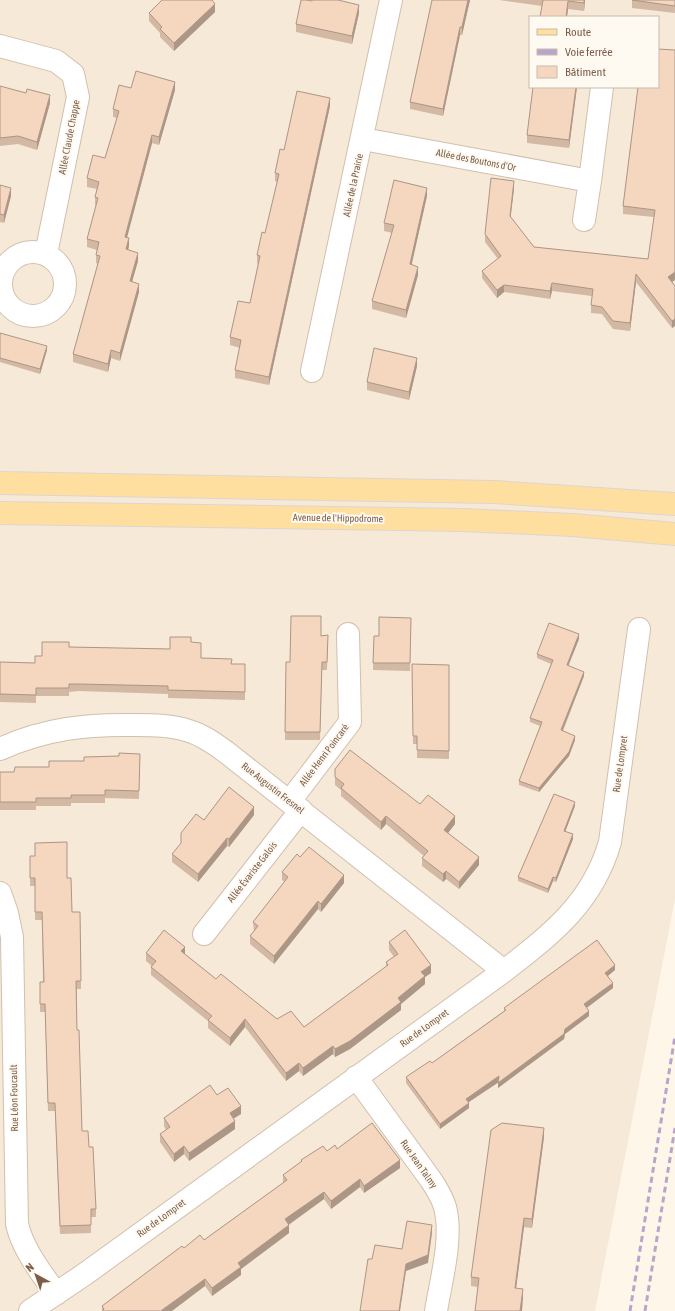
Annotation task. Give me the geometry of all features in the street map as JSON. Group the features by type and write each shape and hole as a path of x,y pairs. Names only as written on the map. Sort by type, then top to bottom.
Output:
{"main road":[{"path":"0,483 494,492 675,504"},
{"name":"Avenue de l'Hippodrome","path":"0,513 463,520 545,524 675,534"}],"street":[{"name":"Allée de la Prairie","path":"312,371 363,139 391,0"},
{"name":"Allée Claude Chappe","path":"0,46 56,61 73,74 75,82 78,97 46,254"},
{"path":"584,220 602,88"},
{"name":"Allée des Boutons d'Or","path":"363,139 590,181"},
{"name":"Rue de Lompret","path":"30,1311 56,1294 504,971 538,945 565,921 589,890 603,863 610,842 638,629"},
{"name":"Allée Henri Poincaré","path":"295,805 350,722 348,634"},
{"name":"Rue Augustin Fresnel","path":"0,749 32,736 74,727 97,724 171,727 188,731 214,744 295,805 504,971"},
{"name":"Allée Évariste Galois","path":"204,934 295,805"},
{"name":"Rue Léon Foucault","path":"0,893 8,913 12,936 17,1224 26,1250 56,1294"},
{"name":"Rue Jean Talmy","path":"356,1077 431,1180 445,1207 448,1232 436,1311"}],"shaded area":[{"path":"0,0 675,0 675,899 595,1311 0,1311"}],"building":[{"path":"162,0 212,0 215,4 174,43 160,29 162,27 149,13"},
{"path":"301,0 338,0 359,5 352,36 296,24"},
{"path":"432,0 468,0 462,27 460,27 443,109 410,102"},
{"path":"543,0 584,0 584,3 568,1 566,16 540,16"},
{"path":"632,0 675,0 675,6"},
{"path":"659,49 675,50 675,272 668,277 675,286 675,319 672,321 636,274 630,323 613,321 602,307 591,305 593,289 552,283 550,291 504,285 497,290 482,271 501,256 485,234 491,178 514,181 510,216 534,247 648,259 655,210 623,206 638,88 659,88"},
{"path":"136,71 175,82 159,137 152,135 125,237 129,238 126,249 138,253 130,281 139,284 120,353 111,350 108,364 73,354 100,256 96,255 99,242 87,239 98,198 95,197 99,182 87,178 93,155 105,158 119,111 113,109 119,85 131,88"},
{"path":"0,86 26,93 27,89 50,95 37,142 18,136 0,138"},
{"path":"533,88 576,88 569,140 527,135"},
{"path":"297,91 330,98 269,377 235,370 241,340 230,337 238,301 250,303 260,256 257,255 262,232 265,233 279,174 275,173 280,149 284,150"},
{"path":"394,180 427,188 410,264 418,267 406,310 372,301 394,225 384,223"},
{"path":"0,185 11,188 4,215 0,214"},
{"path":"0,333 47,346 40,369 0,358"},
{"path":"374,348 417,358 409,392 367,382"},
{"path":"291,616 321,616 321,636 328,635 327,662 322,662 320,732 285,732 286,662 290,662"},
{"path":"379,617 411,618 410,663 373,663 374,636 379,636"},
{"path":"549,623 579,634 567,665 584,672 561,730 575,736 569,752 539,788 519,781 542,722 530,718 553,660 537,654"},
{"path":"170,637 191,637 191,642 201,643 201,658 232,659 231,664 245,664 245,692 168,690 168,686 69,684 69,688 36,688 36,695 0,694 0,662 35,663 35,656 42,656 42,642 69,642 69,647 170,649"},
{"path":"412,664 449,665 449,751 417,750 417,736 413,736"},
{"path":"350,750 420,804 428,795 455,816 444,830 479,857 459,882 446,871 443,874 422,858 428,851 386,816 381,822 341,788 344,784 335,777 335,769"},
{"path":"119,753 140,754 139,791 105,790 105,795 71,795 71,798 36,798 36,802 0,802 0,772 14,772 15,767 49,767 49,761 84,761 84,757 119,756"},
{"path":"229,787 254,807 229,839 227,838 198,874 172,854 181,843 181,833 196,814 204,820"},
{"path":"554,794 575,802 564,831 573,834 556,878 553,877 548,889 518,877"},
{"path":"67,842 67,878 71,878 72,912 80,912 81,981 76,981 82,1131 88,1131 89,1147 93,1147 96,1209 91,1209 91,1225 60,1226 55,1103 48,1103 45,1004 40,1004 40,982 44,982 42,912 35,912 35,878 30,878 30,856 35,856 35,843"},
{"path":"309,847 344,875 321,904 318,901 274,956 250,936 258,926 253,922 288,877 282,872 297,854 300,857"},
{"path":"164,930 185,947 181,951 216,979 221,974 277,1019 291,1011 304,1027 388,965 386,962 398,954 389,942 405,930 431,965 421,972 425,976 398,998 401,1002 350,1041 335,1049 333,1046 303,1068 299,1063 286,1073 245,1019 230,1038 208,1020 212,1016 151,967 156,961 146,953"},
{"path":"597,940 615,965 605,973 613,983 584,1004 589,1011 565,1029 564,1034 498,1083 499,1076 466,1099 469,1103 440,1124 406,1077 430,1061 432,1063 506,1010 504,1008"},
{"path":"210,1085 217,1095 228,1088 241,1106 230,1113 235,1121 189,1153 184,1146 174,1154 160,1134 170,1127 164,1118"},
{"path":"372,1123 400,1160 364,1186 360,1179 331,1201 324,1192 285,1219 289,1225 238,1263 241,1267 212,1288 205,1279 162,1311 102,1311 104,1309 102,1306 182,1246 184,1248 200,1235 204,1240 287,1180 283,1175 302,1161 301,1160 323,1146 327,1151 335,1145 337,1149"},
{"path":"502,1123 544,1128 532,1219 524,1218 515,1288 523,1289 520,1311 475,1311 479,1278 471,1277 491,1130"},
{"path":"407,1221 432,1225 428,1255 406,1264 399,1311 360,1311 368,1259 372,1259 375,1245 402,1249"}],"railway":[{"path":"630,1311 675,1036"},
{"path":"645,1311 675,1128"}]}
